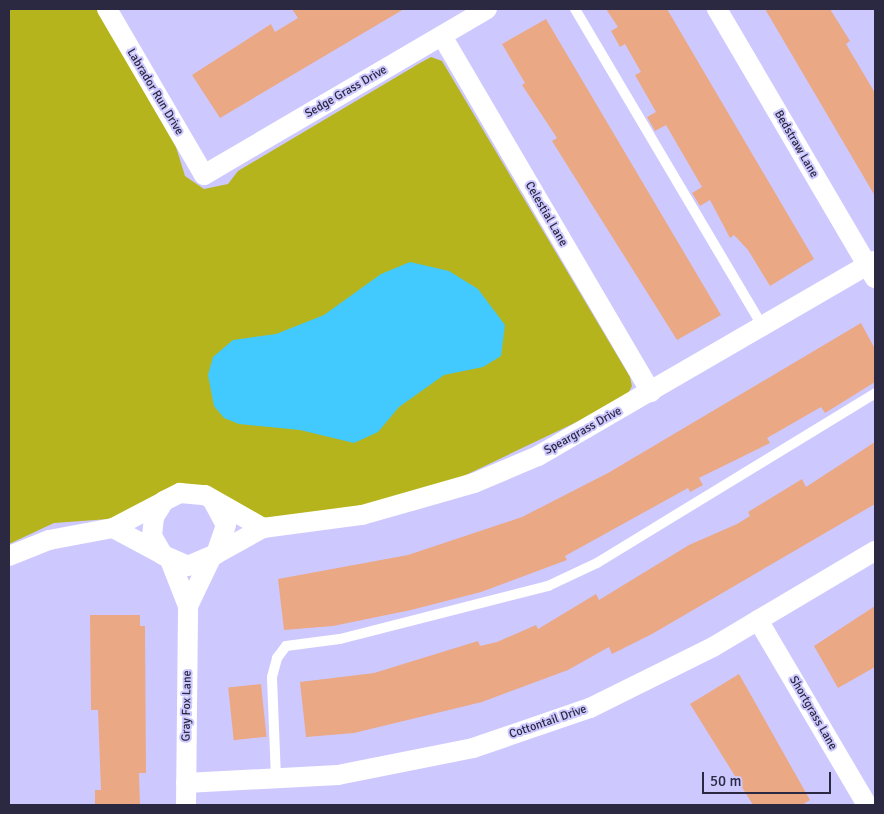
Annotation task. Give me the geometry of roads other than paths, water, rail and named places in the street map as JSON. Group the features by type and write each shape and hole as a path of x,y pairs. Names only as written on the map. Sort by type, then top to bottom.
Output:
{"street":[{"name":"Labrador Run Drive","path":"107,9 204,175"},
{"name":"Sedge Grass Drive","path":"204,175 488,9"},
{"name":"Bedstraw Lane","path":"716,9 873,268"},
{"name":"Celestial Lane","path":"442,36 652,392"},
{"name":"Speargrass Drive","path":"214,556 263,528 362,515 474,484 538,456 652,392 763,326 873,268"},
{"path":"9,556 48,540 113,528 164,501 187,492 213,501 263,528"},
{"path":"164,501 152,529 166,558"},
{"path":"113,528 166,558 188,566 214,556 226,525 213,501"},
{"name":"Cottontail Drive","path":"186,783 338,775 473,748 590,708 758,620 875,551"},
{"name":"Gray Fox Lane","path":"188,606 214,556"},
{"name":"Gray Fox Lane","path":"166,558 188,606 186,805"},
{"name":"Shortgrass Lane","path":"758,620 867,805"}],"lane":[{"path":"575,9 763,326"},
{"path":"276,778 272,677 277,658 286,646 349,637 548,586 597,563 875,393"}],"water":[{"path":"410,262 449,271 478,289 505,325 501,356 483,367 444,375 399,407 378,432 354,443 300,430 239,424 224,418 214,406 208,375 213,357 233,340 276,334 324,315 381,274"}]}
